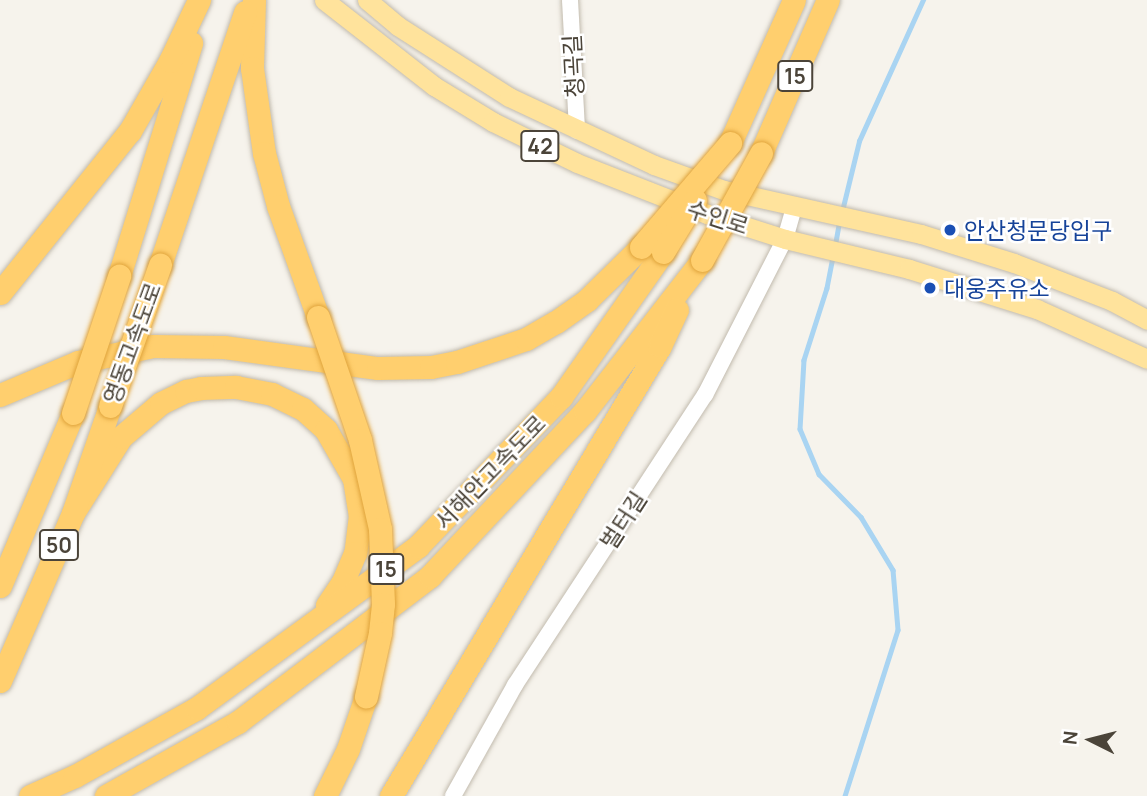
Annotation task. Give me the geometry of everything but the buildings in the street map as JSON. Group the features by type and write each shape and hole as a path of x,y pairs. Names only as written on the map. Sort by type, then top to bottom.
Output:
{"highway":[{"path":"0,293 130,131 170,61 199,0"},
{"name":"영동고속도로","path":"0,586 73,413 119,276 205,0"},
{"path":"252,0 252,68 264,153 278,206 360,440 380,529 383,604 380,633 366,695 348,749 325,796"},
{"name":"영동고속도로","path":"0,681 73,513 252,0"},
{"name":"서해안고속도로","path":"30,796 75,776 197,708 418,546 491,473 561,397 652,249 730,143 794,0"},
{"name":"서해안고속도로","path":"106,796 238,722 430,576 585,411 702,260 761,153 828,0"},
{"path":"0,396 78,362 153,346 224,347 378,368 431,367 457,362 526,339 587,299 652,249"},
{"path":"391,796 660,346 702,260"},
{"path":"73,513 121,437 145,414 174,396 201,388 236,387 256,389 286,399 326,429 348,464 359,498 359,536 351,568 332,599 311,625"}],"main road":[{"name":"수인로","path":"324,0 434,86 493,122 635,188 794,241 909,269 1037,309 1147,359"},
{"name":"수인로","path":"367,0 398,26 509,97 654,165 724,190 921,233 1014,263 1112,301 1147,320"}],"street":[{"name":"청곡길","path":"570,0 578,131"},
{"name":"벌터길","path":"453,796 515,685 705,395 794,241 803,207"}],"waterway":[{"path":"842,211 859,141 923,0"},
{"path":"835,245 839,223"},
{"path":"833,257 827,288 804,360 800,429 819,474 861,517 893,570 898,630 845,796"}],"place":[{"name":"안산청문당입구","path":"950,230"},
{"name":"대웅주유소","path":"930,288"}]}
